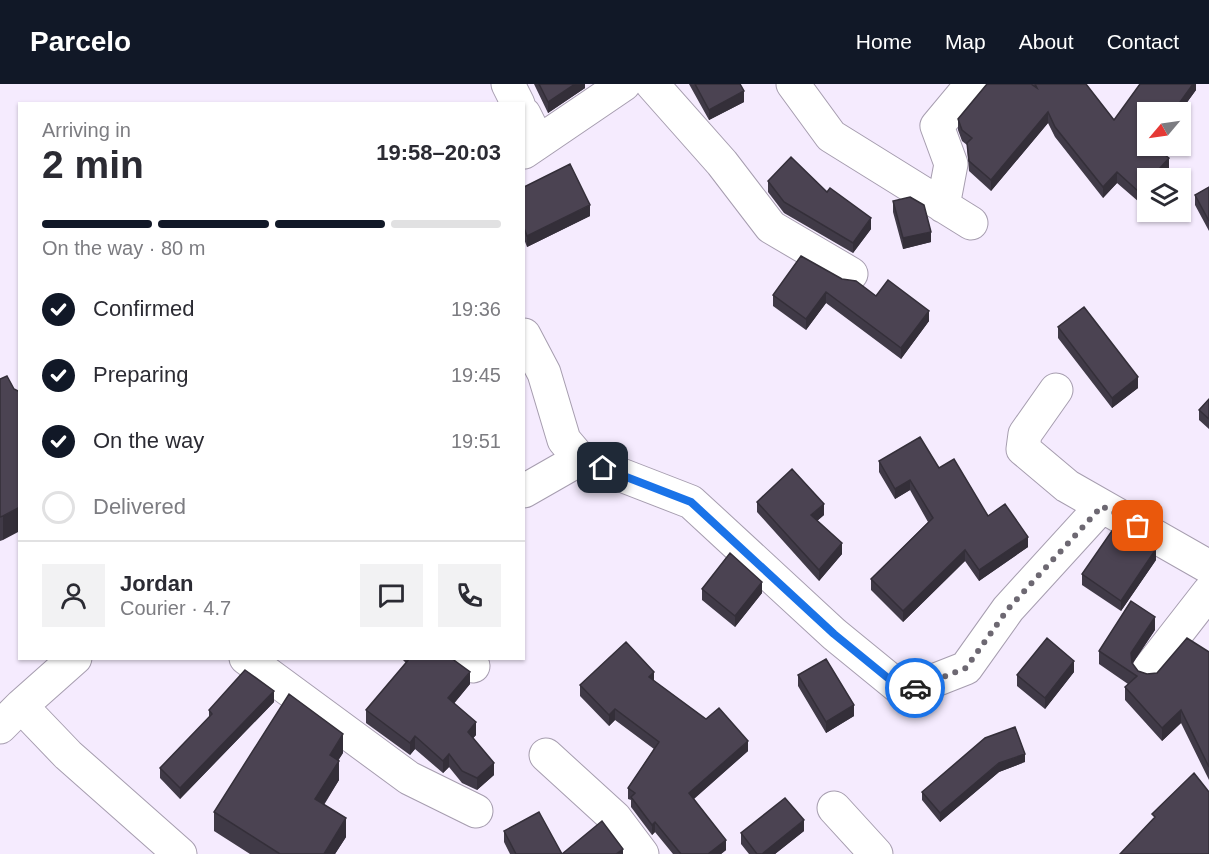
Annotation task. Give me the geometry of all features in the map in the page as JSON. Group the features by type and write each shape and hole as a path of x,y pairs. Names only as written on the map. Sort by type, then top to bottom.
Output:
{"street":[{"path":"508,84 517,102"},
{"path":"652,84 722,163 771,227 851,274"},
{"path":"793,84 831,136 972,223"},
{"path":"943,206 951,164 937,126 972,84"},
{"path":"525,119 531,147 621,87"},
{"path":"525,337 544,373 564,440 580,459 691,502 834,634 905,692 966,668 1008,609 1102,506"},
{"path":"1056,390 1025,434 1023,449 1067,486 1209,567"},
{"path":"525,489 580,459"},
{"path":"1149,669 1209,592"},
{"path":"73,660 11,717 68,755 180,854"},
{"path":"249,660 409,778 476,811"},
{"path":"546,755 615,818 642,854"},
{"path":"834,808 876,854"}],"building":[{"path":"539,84 575,84 548,102"},
{"path":"695,84 740,84 744,91 709,110"},
{"path":"987,84 1031,84 1037,88 1035,84 1086,84 1114,120 1140,84 1193,84 1180,102 1137,102 1137,156 1166,156 1169,158 1160,168 1137,168 1137,190 1117,172 1103,187 1055,127 1048,112 991,180 969,161 967,143 972,138 962,130 958,119"},
{"path":"791,157 827,192 830,188 871,218 853,243 784,202 768,181"},
{"path":"570,164 590,205 527,236 525,186"},
{"path":"1209,187 1209,221 1195,195"},
{"path":"910,197 924,205 931,232 903,238 893,201"},
{"path":"801,256 842,279 856,281 876,296 888,280 929,311 901,348 826,292 806,319 773,295"},
{"path":"1084,307 1138,377 1112,398 1058,327"},
{"path":"7,376 14,389 18,391 18,508 0,517 0,379"},
{"path":"1209,399 1209,419 1199,410"},
{"path":"920,437 939,468 954,459 988,516 1005,504 1028,537 979,570 965,550 903,611 871,579 933,518 910,480 895,489 879,461"},
{"path":"792,469 824,504 811,515 842,543 819,570 757,502"},
{"path":"1116,525 1156,549 1121,601 1082,574"},
{"path":"730,553 762,582 735,616 702,589"},
{"path":"1131,601 1155,617 1131,653 1132,663 1138,671 1147,674 1157,673 1187,638 1209,652 1209,767 1181,710 1162,728 1125,687 1137,676 1099,651"},
{"path":"1047,638 1074,661 1045,698 1017,675"},
{"path":"626,642 654,672 649,677 706,719 719,708 748,741 689,793 726,840 708,854 681,854 655,822 652,825 631,797 635,793 628,788 659,742 615,709 609,715 580,685"},
{"path":"826,659 854,705 826,722 798,675"},
{"path":"408,660 454,660 470,672 448,698 476,722 468,732 494,763 477,778 462,771 449,754 443,761 415,736 410,743 366,710"},
{"path":"245,670 274,691 180,788 160,768 212,714 209,710"},
{"path":"289,694 343,734 330,755 339,761 315,799 346,818 324,854 280,854 214,812"},
{"path":"1015,727 1025,754 999,763 940,813 922,792 985,738"},
{"path":"1194,773 1209,792 1209,854 1120,854 1155,817 1152,814"},
{"path":"785,798 804,820 762,854 757,854 741,833"},
{"path":"539,812 562,854 516,854 504,831"},
{"path":"602,821 623,849 616,854 562,854"}],"way so far":[{"path":"915,688 966,668 1008,609 1102,506 1138,526"}],"route":[{"path":"603,468 691,502 834,634 905,692 915,688"}]}
